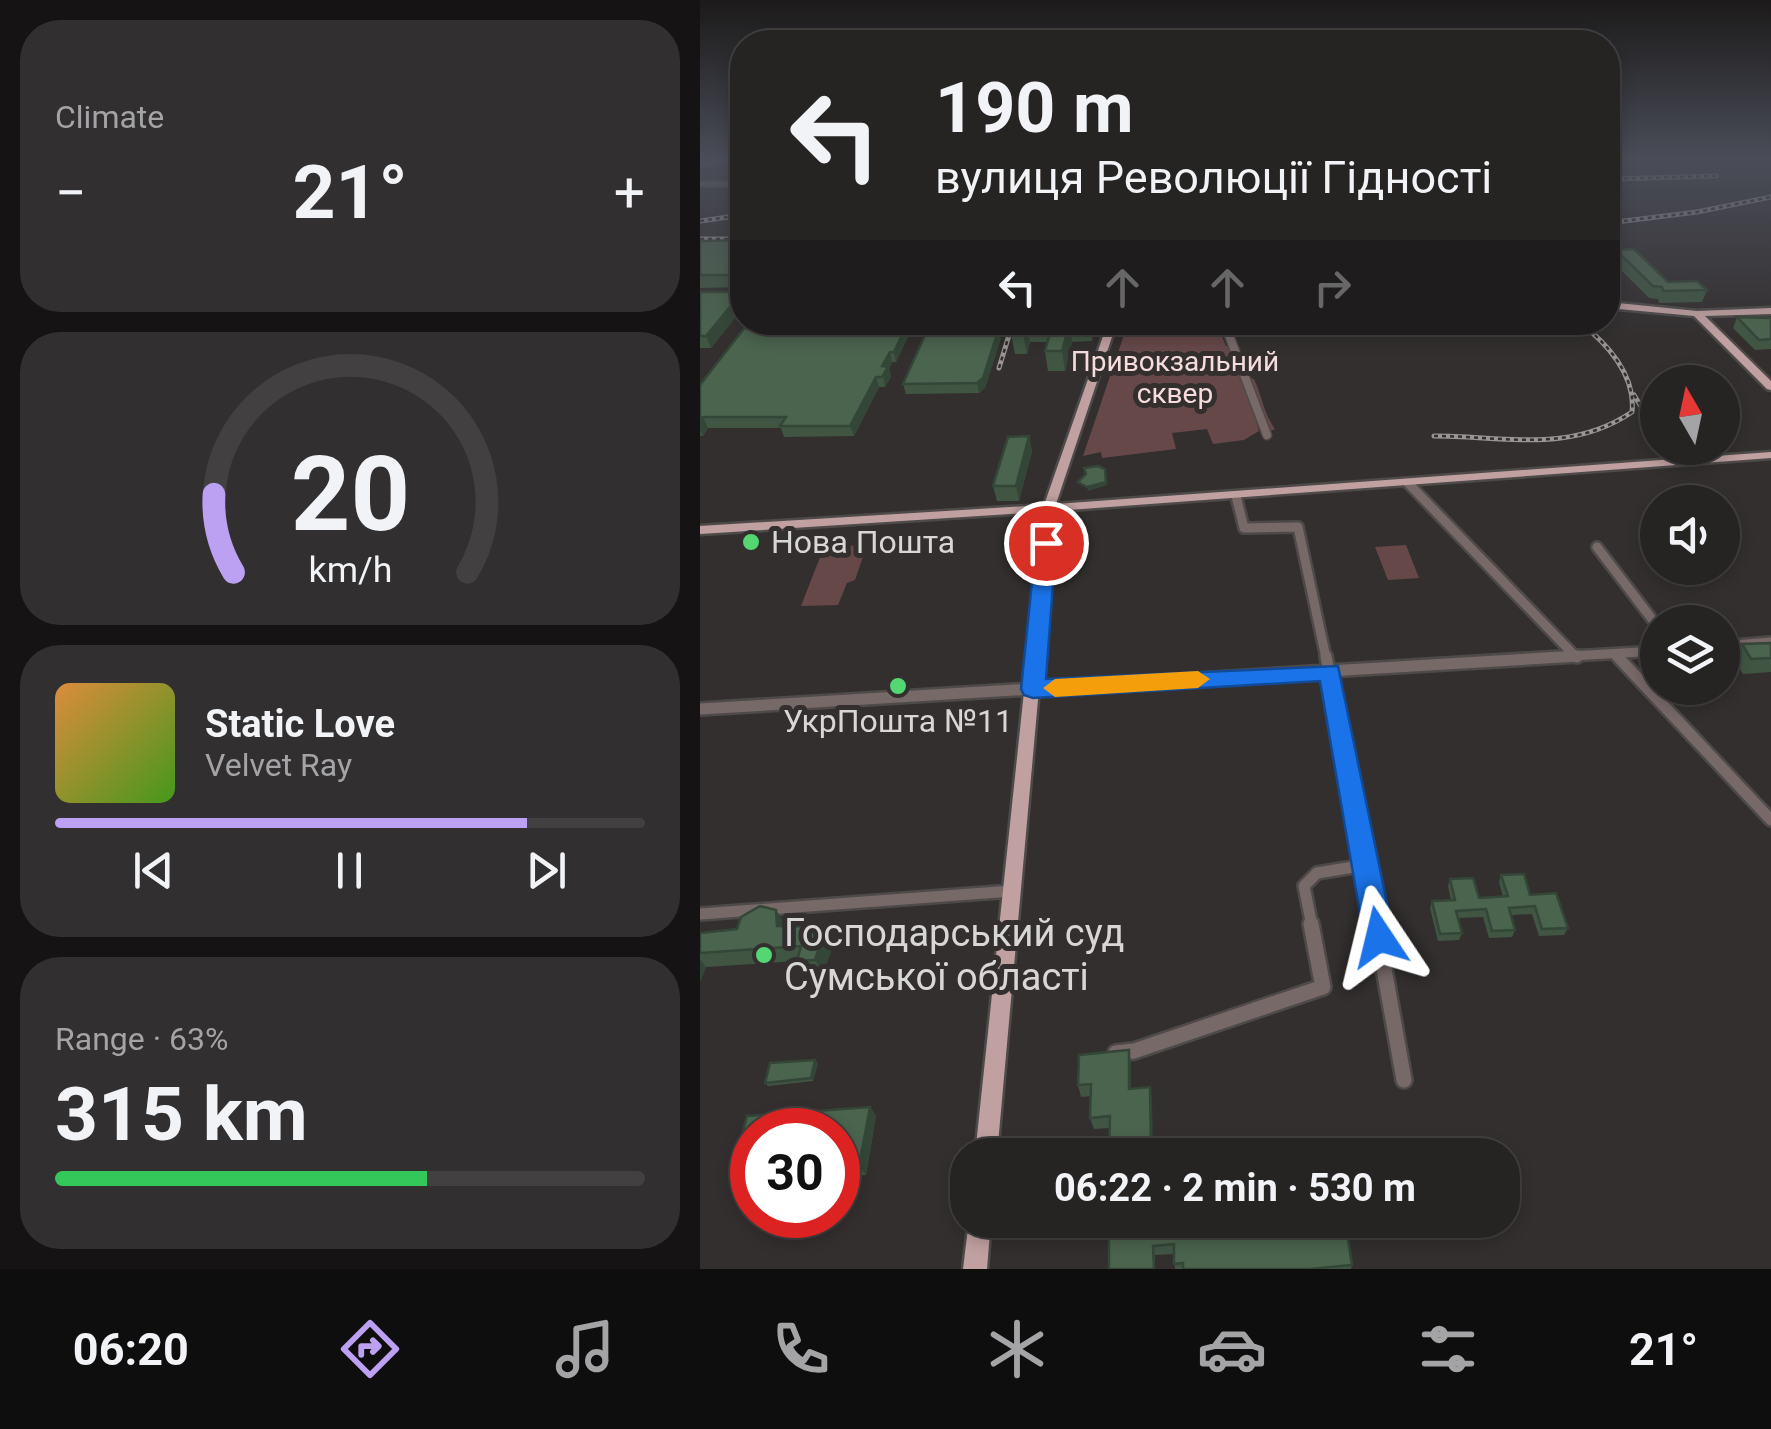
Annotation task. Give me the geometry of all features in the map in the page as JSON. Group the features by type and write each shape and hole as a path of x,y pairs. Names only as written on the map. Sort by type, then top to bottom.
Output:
{"main road":[{"path":"1620,306 1697,314 1771,311"},
{"path":"1697,314 1771,387"},
{"path":"988,1138 1049,508 1109,335"},
{"path":"700,530 1236,496 1771,455"},
{"path":"975,1269 978,1238"}],"street":[{"path":"1229,335 1268,435"},
{"path":"1408,483 1577,658"},
{"path":"1236,496 1244,528 1298,527 1330,672 1404,1080"},
{"path":"1597,546 1641,605"},
{"path":"1740,645 1771,642"},
{"path":"700,710 1640,653"},
{"path":"1616,655 1771,820"},
{"path":"1095,1054 1134,1051 1324,987 1304,886 1316,874 1366,865"},
{"path":"700,914 1012,891"}],"green space":[{"name":"Привокзальний сквер","path":"1124,335 1221,335 1235,354 1232,357 1238,364 1234,366 1236,373 1254,379 1275,429 1268,432 1256,421 1259,431 1244,440 1213,444 1207,429 1172,433 1176,449 1102,458 1101,452 1083,456"},
{"path":"867,545 855,580 847,583 838,605 801,606 824,547"},
{"path":"1406,545 1419,578 1388,580 1375,547"}],"building":[{"path":"730,240 730,275 700,275 700,241"},
{"path":"1634,249 1668,282 1697,281 1707,290 1663,291 1662,287 1653,286 1620,250"},
{"path":"700,292 730,292 730,307 706,336 700,336"},
{"path":"1737,317 1771,318 1771,339 1759,340"},
{"path":"739,335 902,335 882,366 888,367 882,377 876,377 850,426 780,426 786,417 703,417 700,422 700,385"},
{"path":"925,335 997,335 983,378 977,383 903,384"},
{"path":"1049,335 1066,335 1062,351 1045,351"},
{"path":"1029,436 1016,486 993,486 1008,437"},
{"path":"1084,468 1105,469 1106,482 1087,487 1078,482 1086,474"},
{"path":"1771,643 1771,658 1751,659 1742,644"},
{"path":"1524,874 1530,895 1556,893 1568,928 1542,929 1535,906 1509,908 1515,930 1492,931 1486,909 1456,911 1462,933 1440,934 1432,901 1455,900 1450,879 1473,878 1479,898 1508,896 1501,875"},
{"path":"760,906 776,910 777,926 826,927 815,960 797,961 801,946 700,953 700,933 737,929 741,917"},
{"path":"1129,1050 1129,1089 1150,1087 1151,1138 1109,1138 1110,1116 1090,1118 1091,1084 1078,1085 1079,1055"},
{"path":"815,1060 811,1078 765,1083 770,1063"},
{"path":"870,1107 860,1161 860,1108 856,1108"},
{"path":"1109,1238 1348,1238 1352,1265 1310,1269 1183,1269 1183,1263 1174,1264 1174,1244 1153,1246 1154,1269 1109,1269"}],"railway":[{"path":"700,221 712,219"},
{"path":"1620,222 1639,219"},
{"path":"700,239 730,239"},
{"path":"999,368 1009,335"},
{"path":"1434,436 1561,438 1609,425 1632,412 1624,373 1594,335"},
{"path":"1634,395 1640,405"}],"slow traffic":[{"path":"1055,688 1198,679"}],"place":[{"name":"Нова Пошта","path":"751,542"},
{"name":"УкрПошта №11","path":"898,686"},
{"name":"Господарський суд Сумської області","path":"764,955"}],"route":[{"path":"1046,543 1033,689 1330,672 1379,937"}]}
